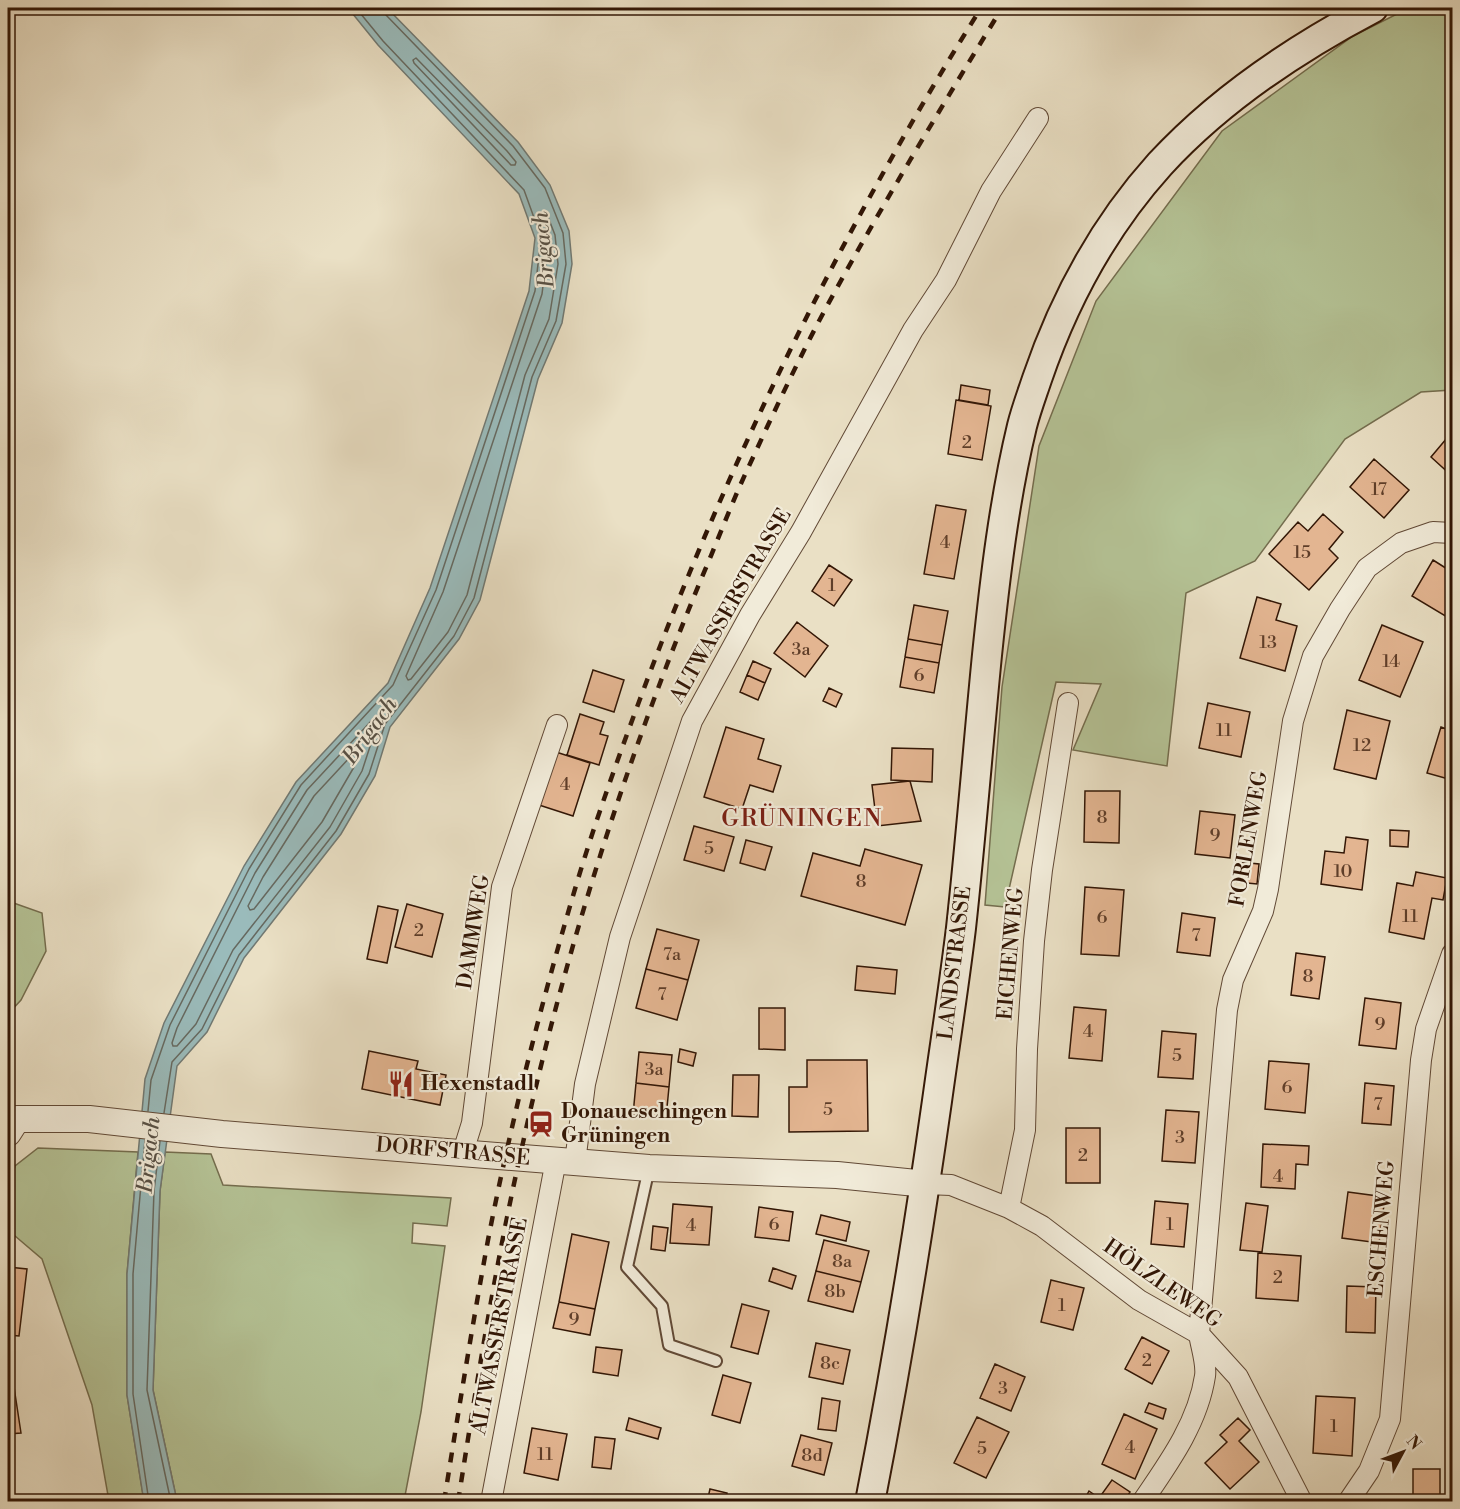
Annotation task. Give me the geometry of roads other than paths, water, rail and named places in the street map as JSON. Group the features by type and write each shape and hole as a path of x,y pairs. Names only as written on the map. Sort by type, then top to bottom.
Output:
{"main road":[{"name":"LANDSTRASSE","path":"870,1502 926,1184 958,955 992,610 1002,531 1022,423 1050,342 1071,295 1093,255 1123,211 1159,165 1234,96 1316,39 1373,8"}],"street":[{"name":"ALTWASSERSTRASSE","path":"491,1502 566,1161 620,937 692,721 750,615 801,532 913,330 946,280 992,191 1038,118"},
{"name":"FORLENWEG","path":"1142,1502 1165,1468 1193,1418 1205,1374 1199,1334 1227,1010 1233,980 1263,911 1293,721 1313,656 1367,568 1401,543 1433,532 1452,533"},
{"name":"EICHENWEG","path":"1009,1208 1025,1130 1027,1049 1034,941 1042,870 1068,703"},
{"name":"DAMMWEG","path":"463,1152 472,1123 502,887 557,725"},
{"name":"ESCHENWEG","path":"1348,1502 1369,1471 1390,1419 1424,1039 1452,954"},
{"name":"DORFSTRASSE","path":"11,1120 89,1119 222,1134 649,1168 837,1175 926,1184"},
{"name":"HÖLZLEWEG","path":"926,1184 951,1185 1009,1208 1042,1226 1139,1299 1199,1334 1238,1377 1302,1502"}],"lane":[{"path":"649,1168 627,1267 662,1306 669,1345 716,1361"}],"water":[{"name":"Brigach","path":"348,8 387,8 518,142 550,185 569,231 572,264 562,323 538,379 480,600 459,639 390,727 375,776 341,834 244,958 207,1032 177,1066 160,1191 153,1390 177,1501 144,1502 127,1395 127,1274 145,1079 164,1023 244,866 296,782 388,683 430,588 529,291 535,238 519,194 378,45"}],"railway":[{"path":"444,1502 488,1240 517,1107 575,889 623,746 675,609 712,520 793,344 883,174 981,8"},
{"path":"458,1502 493,1288 536,1086 597,864 647,719 702,577 777,405 848,268 1002,8"}],"place":[{"name":"Hexenstadl","path":"401,1084"},
{"name":"Donaueschingen Grüningen","path":"541,1124"}],"district":[{"name":"GRÜNINGEN","path":"802,819"}]}
